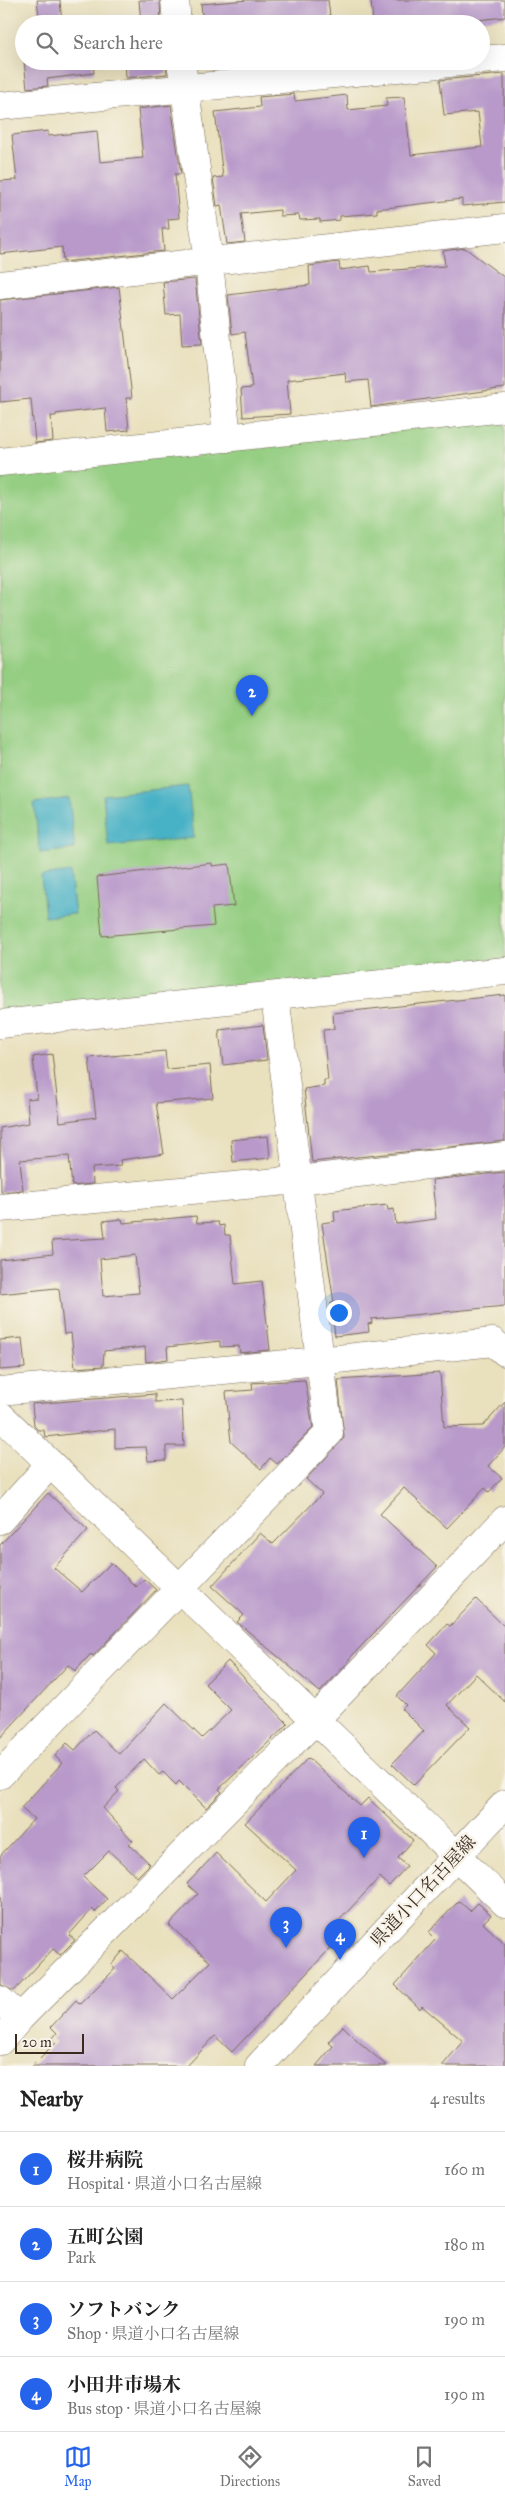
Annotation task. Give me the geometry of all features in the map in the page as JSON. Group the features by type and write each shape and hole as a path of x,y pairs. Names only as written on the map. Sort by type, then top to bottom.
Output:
{"street":[{"path":"175,0 176,15"},
{"path":"490,59 505,58"},
{"path":"182,70 209,262 227,438"},
{"path":"0,106 375,70"},
{"path":"0,285 505,228"},
{"path":"0,462 505,408"},
{"path":"0,1024 505,971"},
{"path":"0,1776 329,1433 275,996"},
{"path":"0,1208 298,1180 505,1156"},
{"path":"0,1391 319,1361 493,1342 505,1352"},
{"path":"0,1415 505,1903"},
{"path":"0,1520 50,1464"},
{"path":"0,2041 20,2018 316,1719 505,1520"},
{"name":"県道小口名古屋線","path":"259,2066 505,1804"},
{"path":"0,2000 20,2018"}],"green space":[{"path":"505,414 505,963 0,1015 0,469"}],"water":[{"path":"188,786 194,838 108,846 103,795"},
{"path":"69,798 75,849 40,853 34,803"},
{"path":"70,872 75,914 45,917 41,876"}],"building":[{"path":"37,0 60,0 61,15 39,15"},
{"path":"139,0 160,0 161,15 140,15"},
{"path":"248,0 328,0 330,15 202,15 201,4"},
{"path":"371,0 505,0 505,17 490,19 490,15 372,15"},
{"path":"25,70 94,70 94,73 47,79 48,86 27,88"},
{"path":"126,70 167,70 167,74 126,78"},
{"path":"504,74 505,202 462,206 462,199 377,209 377,213 340,216 340,220 320,222 320,219 300,220 299,215 280,216 280,210 241,214 245,242 227,244 221,205 217,206 213,178 223,177 215,112 260,107 259,97 294,94 295,101 347,95 348,110 387,106 386,98 404,97 411,155 482,147 478,112 444,115 440,80"},
{"path":"171,105 181,174 175,174 179,218 168,219 169,229 162,229 164,251 63,262 62,247 0,254 0,181 17,180 12,135 48,131 48,136 97,131 100,162 143,158 138,109"},
{"path":"465,248 505,278 505,388 371,407 368,380 346,382 345,373 287,380 290,414 243,417 241,389 252,388 245,332 232,334 228,295 310,285 309,266 339,262 340,270 370,266 371,272 445,266 443,251"},
{"path":"195,279 202,344 182,345 180,314 166,315 163,282"},
{"path":"119,287 132,398 126,398 129,430 107,432 105,408 56,414 56,416 51,416 53,441 35,443 31,399 0,402 0,300"},
{"path":"212,863 212,866 229,864 234,906 212,908 214,926 102,936 97,877"},
{"path":"505,995 505,1141 312,1162 304,1089 324,1086 324,1080 328,1080 323,1030 334,1029 333,1013"},
{"path":"263,1025 267,1060 223,1065 219,1030"},
{"path":"165,1051 167,1069 210,1065 213,1098 156,1103 164,1154 120,1160 121,1166 92,1168 93,1184 72,1186 69,1156 20,1160 23,1190 1,1192 0,1128 29,1123 27,1099 37,1098 33,1057 52,1054 60,1122 96,1117 89,1058"},
{"path":"268,1136 270,1158 233,1162 231,1140"},
{"path":"505,1172 505,1306 371,1319 372,1323 368,1324 369,1332 335,1336 331,1303 334,1303 322,1223 335,1221 334,1211 387,1205 388,1210 394,1209 396,1224 436,1219 432,1180"},
{"path":"196,1216 197,1223 218,1222 219,1226 224,1225 225,1235 230,1235 235,1284 262,1281 270,1350 240,1353 239,1346 220,1347 220,1341 167,1347 168,1359 146,1362 145,1347 104,1351 103,1366 75,1368 71,1333 64,1334 59,1289 0,1294 0,1260 53,1254 52,1241 105,1238 103,1221 122,1219 123,1223","holes":["135,1255 139,1293 103,1296 100,1259"]},
{"path":"22,1338 25,1368 0,1370 0,1340"},
{"path":"440,1373 444,1427 483,1426 505,1402 505,1447 488,1466 502,1478 489,1492 485,1488 447,1528 404,1488 380,1514 437,1567 320,1692 237,1622 244,1615 212,1586 260,1533 273,1544 322,1494 306,1479 344,1438 338,1380"},
{"path":"305,1380 313,1428 277,1464 270,1458 261,1469 231,1442 226,1392 253,1390 252,1383"},
{"path":"155,1394 155,1402 182,1401 184,1446 166,1446 166,1460 148,1461 146,1447 115,1448 115,1429 45,1437 44,1430 38,1430 34,1426 32,1404"},
{"path":"48,1493 88,1530 54,1568 82,1592 111,1563 136,1587 144,1579 156,1590 93,1656 91,1654 75,1671 68,1665 0,1738 0,1545"},
{"path":"476,1599 505,1627 505,1702 476,1674 447,1705 470,1727 414,1785 392,1764 424,1731 402,1709 406,1705 397,1696 436,1653 428,1645 447,1624 450,1626"},
{"path":"228,1661 288,1724 219,1789 222,1792 206,1808 179,1781 176,1785 163,1772 159,1775 144,1759 116,1788 119,1791 103,1808 133,1841 129,1844 150,1864 137,1877 109,1851 83,1877 107,1899 95,1912 92,1909 69,1935 75,1940 60,1955 53,1949 14,1991 1,1985 0,1856 34,1819 21,1808 62,1763 55,1756 67,1743 75,1750 94,1730 119,1754 166,1703 202,1738 231,1710 205,1684"},
{"path":"308,1758 360,1806 368,1798 413,1840 398,1858 407,1866 389,1886 380,1877 332,1928 341,1937 232,2052 215,2036 187,2066 32,2066 56,2042 52,2039 57,2033 51,2027 76,2000 80,2004 115,1969 111,1965 123,1951 173,1999 210,1962 169,1925 198,1894 187,1884 216,1853 266,1902 296,1870 245,1823"},
{"path":"459,1901 470,1911 478,1903 491,1915 483,1923 505,1944 505,2066 442,2066 463,2041 422,2006 420,2009 395,1985 435,1940 428,1933"},
{"path":"343,2026 387,2066 316,2066 333,2046 328,2042"}],"place":[{"name":"五町公園","path":"252,716"},
{"name":"桜井病院","path":"364,1858"},
{"name":"ソフトバンク","path":"286,1948"},
{"name":"小田井市場木","path":"340,1960"}]}
